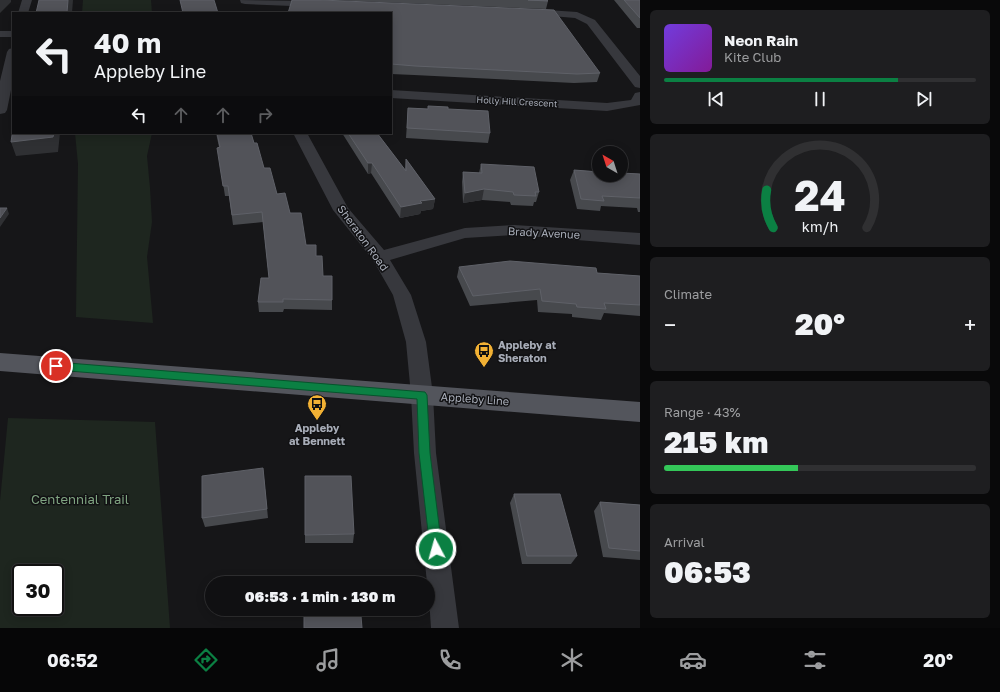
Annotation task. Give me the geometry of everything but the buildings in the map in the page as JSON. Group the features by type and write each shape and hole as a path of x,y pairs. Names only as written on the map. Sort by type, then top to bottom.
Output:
{"main road":[{"name":"Appleby Line","path":"0,362 640,412"}],"street":[{"path":"23,12 27,0"},
{"path":"249,12 245,1 330,5"},
{"path":"525,12 577,15 591,22 640,84"},
{"path":"0,34 12,34"},
{"path":"0,110 1,95 12,56"},
{"name":"Holly Hill Crescent","path":"392,94 607,107 635,103 640,96"},
{"name":"Sheraton Road","path":"301,134 341,210 380,257 402,295 414,335 422,395 425,453 445,628"},
{"name":"Brady Avenue","path":"380,257 466,233 514,230 640,239"}],"green space":[{"path":"83,0 151,0 152,12 82,12"},
{"path":"75,134 152,134 147,156 152,222 147,257 153,323 76,317 78,164"},
{"name":"Centennial Trail","path":"8,418 155,422 170,628 0,628 0,501"}],"place":[{"name":"Appleby at Sheraton","path":"484,368"},
{"name":"Appleby at Bennett","path":"317,421"}],"route":[{"path":"56,366 422,395 425,453 436,549"}]}
